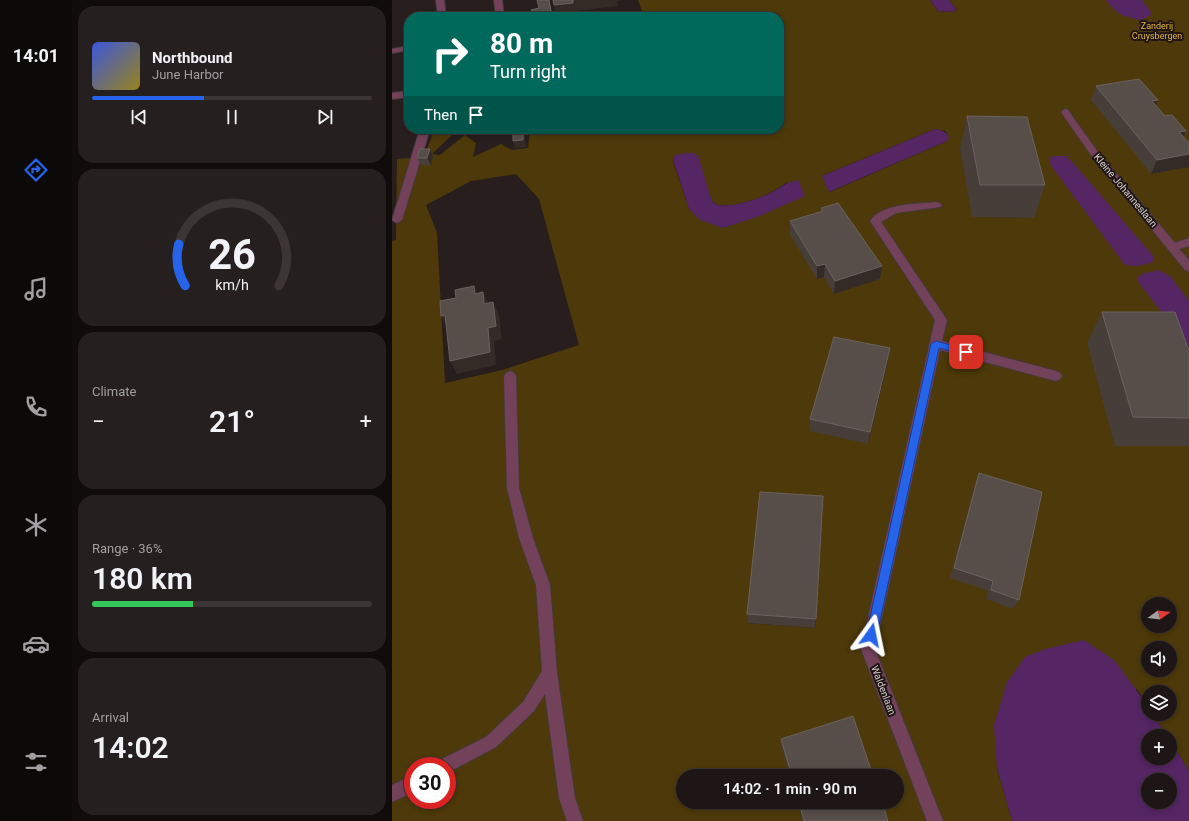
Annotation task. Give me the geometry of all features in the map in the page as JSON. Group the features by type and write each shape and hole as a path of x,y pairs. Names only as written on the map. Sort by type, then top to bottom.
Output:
{"street":[{"path":"440,0 441,12"},
{"path":"498,0 499,12"},
{"path":"392,51 404,49"},
{"path":"392,96 404,95"},
{"name":"Kleine Johanneslaan","path":"1065,112 1094,153 1174,247 1189,267"},
{"path":"398,220 424,134"},
{"name":"Waldenlaan","path":"935,821 868,649 941,320 875,221 878,216 893,211 937,205"},
{"path":"1174,247 1189,242"},
{"path":"936,344 1056,376"},
{"path":"510,376 513,488 526,538 543,585 550,673 567,798 575,821"},
{"path":"456,761 491,742 528,707 550,673"},
{"path":"392,794 404,788"}],"green space":[{"name":"Zanderij Cruysbergen","path":"638,0 930,0 938,11 951,12 957,10 949,0 1189,0 1189,771 1177,751 1177,729 1163,729 1157,721 1177,721 1177,685 1141,685 1141,695 1137,689 997,768 1012,821 884,821 880,809 904,809 904,769 849,769 782,745 788,769 676,769 676,809 799,809 803,821 392,821 392,241 396,240 397,159 411,158 417,173 433,134 452,135 432,154 440,155 465,135 476,143 473,157 501,144 512,150 528,148 529,134 784,134 784,12 642,12","holes":["935,129 945,131 947,133 947,141 830,192 822,176","960,149 1034,218 973,217","675,155 707,188 712,201 717,205 735,205 754,200 773,192 788,181 760,215 723,228 689,209 673,161","516,174 539,199 579,345 502,370 445,383 437,233 426,205 471,181","822,507 815,628 748,623 748,622"]}],"shaded area":[{"path":"930,0 949,0 957,10 951,12 938,11"},
{"path":"1106,0 1142,0 1152,14 1142,20 1130,18 1114,9"},
{"path":"935,129 946,133 949,137 947,141 829,192 822,176"},
{"path":"693,153 698,156 712,201 717,205 730,205 751,201 798,180 805,196 760,216 723,228 700,220 689,209 673,160 675,155"},
{"path":"1066,156 1074,164 1153,256 1153,262 1138,266 1125,265 1052,167 1049,161 1050,157"},
{"path":"1158,270 1170,276 1189,301 1189,347 1139,283 1137,278 1142,274"},
{"path":"1084,640 1115,661 1141,696 1141,721 1157,721 1163,729 1141,729 1141,765 1177,765 1177,751 1189,771 1189,821 1012,821 997,768 994,725 1007,682 1025,657 1045,649"}],"building":[{"path":"537,0 549,0 551,12 534,12 531,10 539,8"},
{"path":"553,0 573,0 573,3 554,5"},
{"path":"1139,79 1158,100 1152,101 1165,116 1172,115 1186,131 1179,132 1189,143 1189,154 1157,160 1096,86"},
{"path":"967,116 1027,117 1045,185 980,185"},
{"path":"513,134 523,134 523,140 513,141"},
{"path":"420,149 430,149 427,158 417,158"},
{"path":"838,203 882,266 835,281 825,264 817,266 790,221 823,211 821,208"},
{"path":"474,286 475,294 483,292 484,304 493,302 496,326 488,328 490,352 450,361 445,315 441,316 440,301 456,298 455,290"},
{"path":"1102,312 1175,312 1189,351 1189,418 1133,417"},
{"path":"834,337 890,348 870,432 810,419"},
{"path":"979,473 1042,492 1019,600 991,590 993,581 954,568"},
{"path":"760,492 823,496 816,619 747,614"},
{"path":"853,716 871,769 790,769 781,739"},
{"path":"801,809 884,809 888,821 804,821"}],"route":[{"path":"871,635 936,344 966,352"}]}
